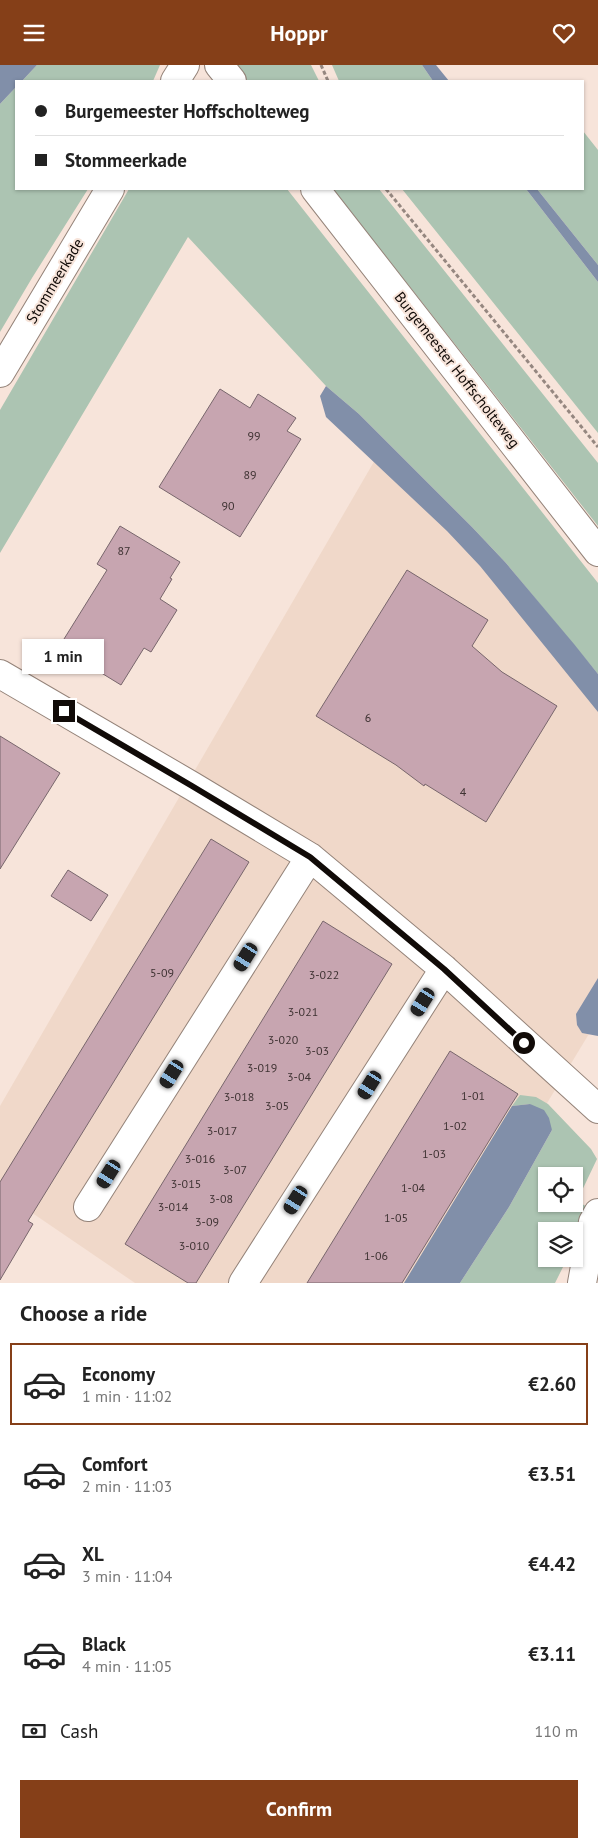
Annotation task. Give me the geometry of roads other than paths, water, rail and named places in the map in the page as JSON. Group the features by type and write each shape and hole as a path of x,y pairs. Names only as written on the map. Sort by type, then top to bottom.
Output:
{"street":[{"path":"176,80 185,65"},
{"path":"219,65 231,80"},
{"name":"Stommeerkade","path":"0,373 109,190"},
{"name":"Burgemeester Hoffscholteweg","path":"316,190 598,552"},
{"path":"0,674 310,857 444,969 598,1109"},
{"path":"88,1207 310,857"},
{"path":"243,1283 444,969"},
{"path":"583,1283 593,1222 598,1213"},
{"path":"583,1283 598,1269"}],"water":[{"path":"0,65 37,65 23,80 15,80 15,88 0,104"},
{"path":"422,65 436,65 448,80 432,80"},
{"path":"527,190 538,190 598,265 598,282"},
{"path":"326,386 359,414 472,527 506,563 574,644 598,674 598,712 480,566 447,531 326,417 320,396"},
{"path":"598,978 598,1036 582,1033 577,1025 576,1014"},
{"path":"530,1104 544,1110 549,1118 552,1130 509,1207 460,1283 404,1283 512,1106"}]}
